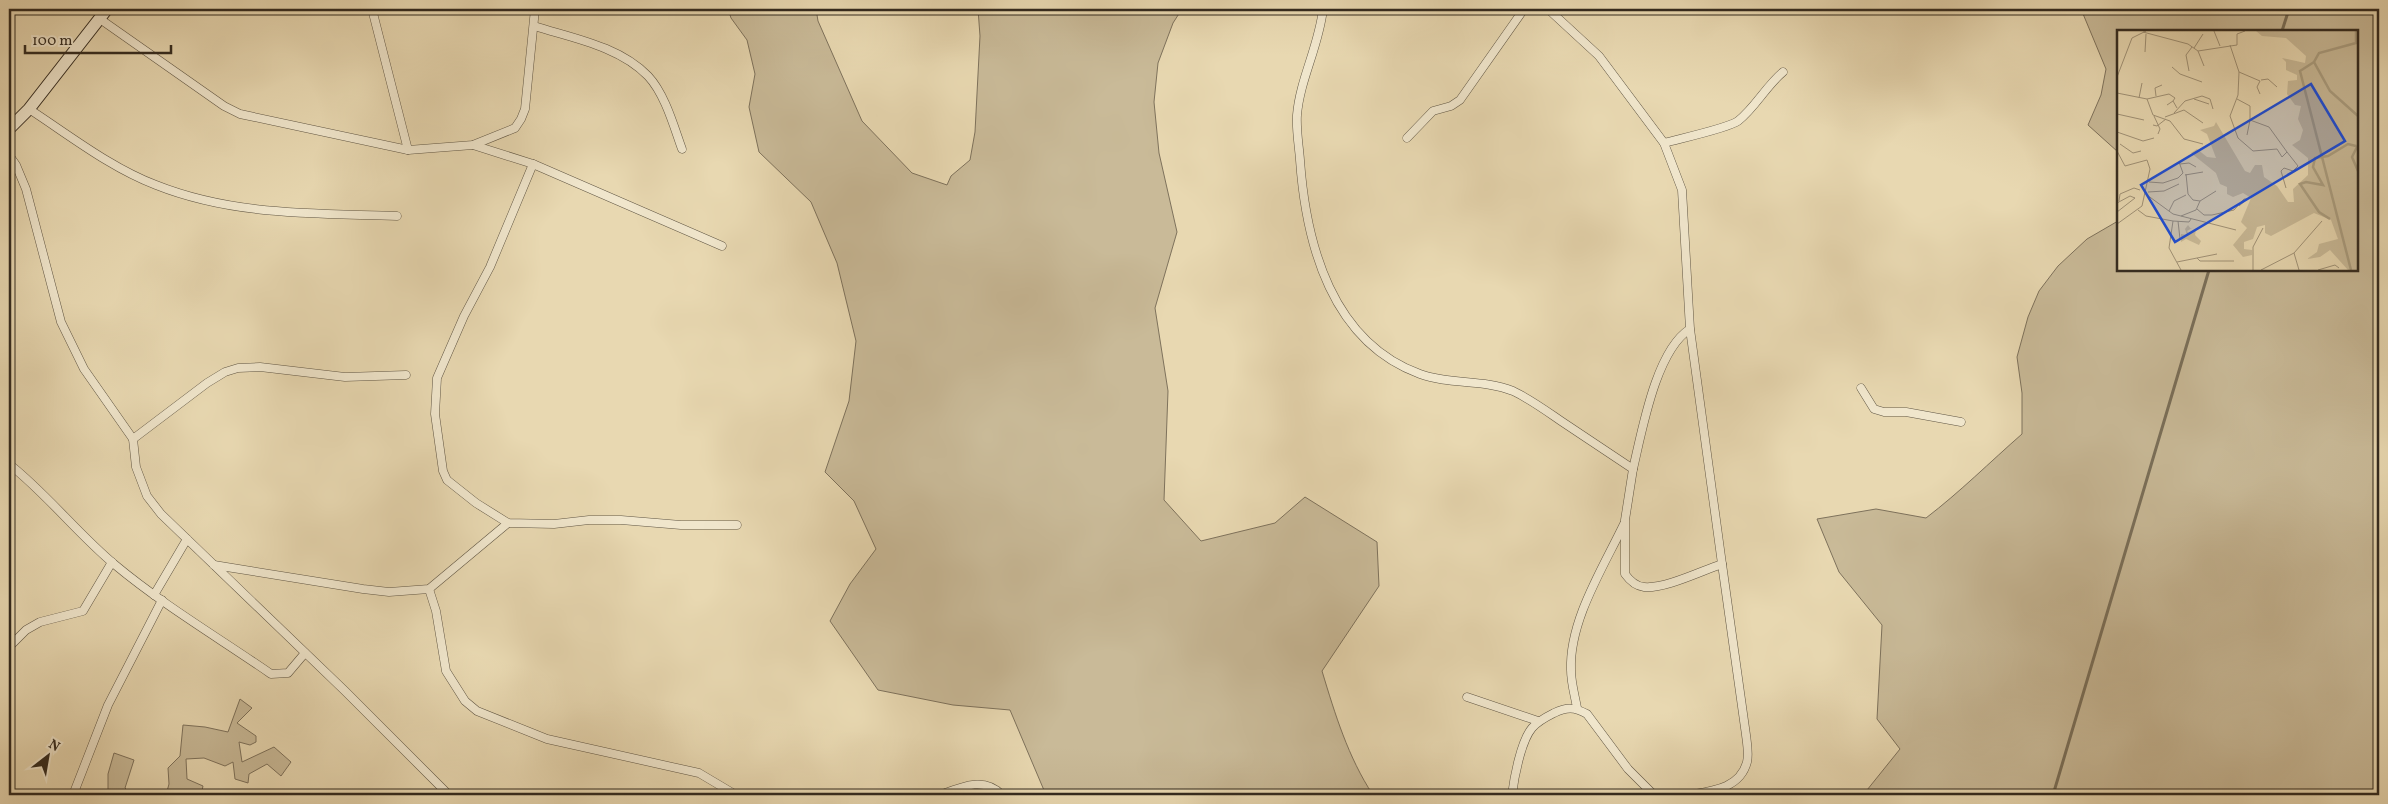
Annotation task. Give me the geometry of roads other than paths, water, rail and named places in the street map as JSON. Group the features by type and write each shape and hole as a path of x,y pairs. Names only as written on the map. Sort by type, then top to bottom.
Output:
{"street":[{"path":"9,130 29,108 107,9"},
{"path":"100,18 224,106 240,114 408,150 473,145 515,128 525,108 535,9"},
{"path":"1323,9 1316,47 1304,80 1297,115 1302,187 1323,276 1348,321 1367,343 1398,363 1433,378 1489,384 1513,391 1634,469"},
{"path":"1407,138 1433,111 1451,106 1460,100 1524,9"},
{"path":"1548,9 1599,56 1664,143 1682,190 1690,329 1746,734 1747,761 1742,773 1726,788 1688,795"},
{"path":"373,13 408,150"},
{"path":"534,26 617,53 630,61 649,78 668,110 682,149"},
{"path":"1664,143 1736,123 1749,112 1756,100 1783,72"},
{"path":"29,108 107,160 155,185 207,202 252,210 291,214 397,216"},
{"path":"473,145 533,164 722,246"},
{"path":"9,155 16,164 26,189 61,322 84,369 133,438 136,467 147,496 161,514 449,795"},
{"path":"533,164 490,267 464,316 437,378 435,414 443,471 447,480 476,504 508,523 554,524 588,520 622,520 681,525 737,526"},
{"path":"1690,329 1681,334 1673,347 1652,392 1634,469 1625,520 1625,574 1634,584 1644,587 1658,586 1722,564"},
{"path":"133,438 208,383 225,372 238,368 260,368 345,377 406,375"},
{"path":"1861,388 1874,409 1884,412 1906,412 1961,422"},
{"path":"9,464 50,499 112,562 154,595 271,674 288,673 305,653"},
{"path":"1577,708 1570,671 1574,642 1593,586 1625,520"},
{"path":"214,565 389,592 429,589 508,523"},
{"path":"154,595 187,539"},
{"path":"9,647 26,630 40,622 83,611 112,562"},
{"path":"429,589 436,611 446,671 465,700 477,711 547,739 699,773 736,795"},
{"path":"73,795 108,705 162,600"},
{"path":"1467,697 1538,721"},
{"path":"1512,795 1525,741 1531,729 1538,721 1565,708 1577,708 1587,714 1628,769 1654,795"},
{"path":"940,795 979,783 990,786 1002,795"}],"waterway":[{"path":"2282,30 2289,9"},
{"path":"2053,795 2209,271"}]}
